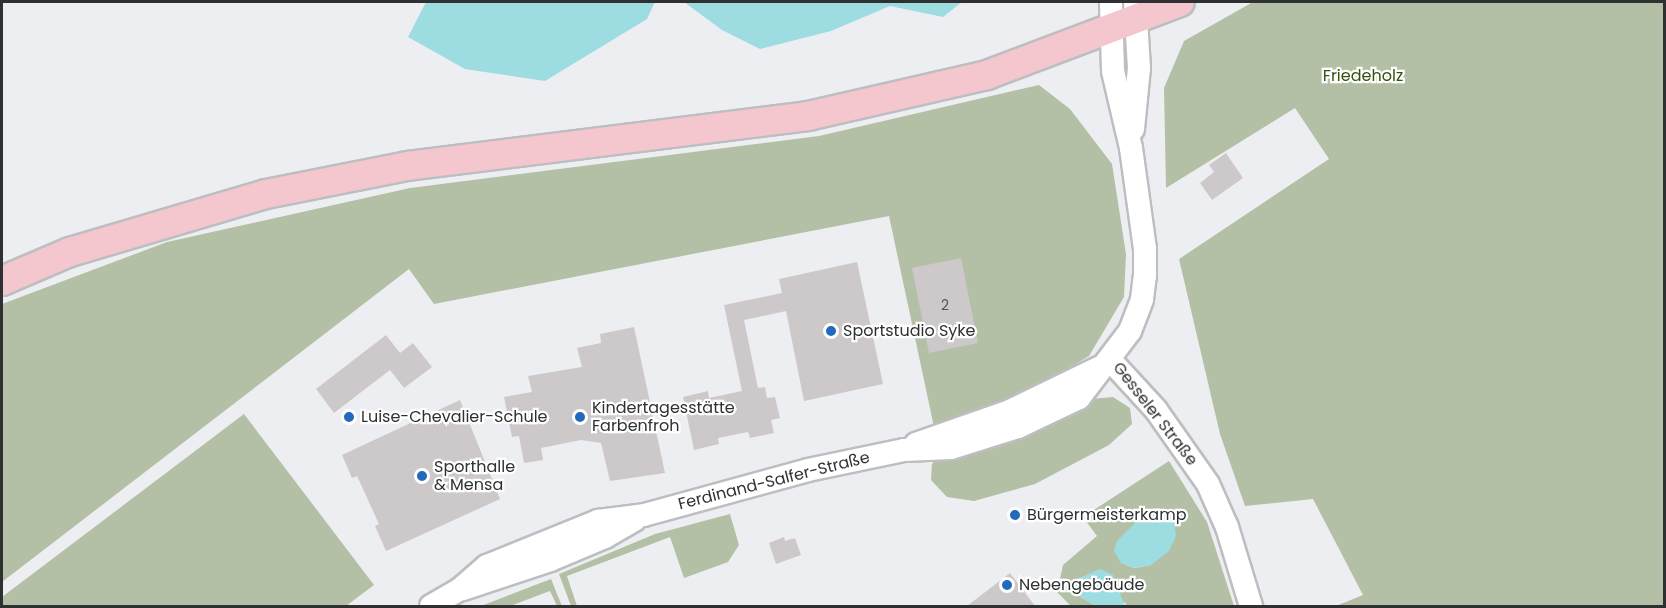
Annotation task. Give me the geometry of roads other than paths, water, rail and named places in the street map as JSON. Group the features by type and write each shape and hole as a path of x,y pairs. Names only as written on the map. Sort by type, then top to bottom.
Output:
{"main road":[{"path":"2,281 70,252 266,194 408,166 808,117 987,75 1128,17 1180,2"}],"street":[{"name":"Gesseler Straße","path":"1111,2 1128,17 1139,68 1131,148 1145,249 1142,299 1130,331 1111,361 1156,410 1208,484 1227,527 1251,606"},
{"name":"Ferdinand-Salfer-Straße","path":"431,606 459,590 493,582 594,542 644,514 808,470 904,450 951,448 1018,427 1079,398 1111,361"}],"water":[{"path":"426,2 655,2 647,19 545,81 465,69 408,37"},
{"path":"684,2 962,2 943,17 890,6 831,31 760,49 722,30"},
{"path":"1156,508 1167,511 1174,521 1176,536 1169,551 1151,565 1134,568 1121,563 1114,551 1117,541 1143,515"},
{"path":"1100,569 1113,575 1125,606 1096,606 1079,596 1074,584 1079,578"}],"place":[{"name":"Sportstudio Syke","path":"831,331"},
{"name":"Luise-Chevalier-Schule","path":"349,417"},
{"name":"Kindertagesstätte Farbenfroh","path":"580,417"},
{"name":"Sporthalle & Mensa","path":"422,476"},
{"name":"Bürgermeisterkamp","path":"1015,515"},
{"name":"Nebengebäude","path":"1007,585"}],"park label":[{"name":"Friedeholz","path":"1363,76"}]}
